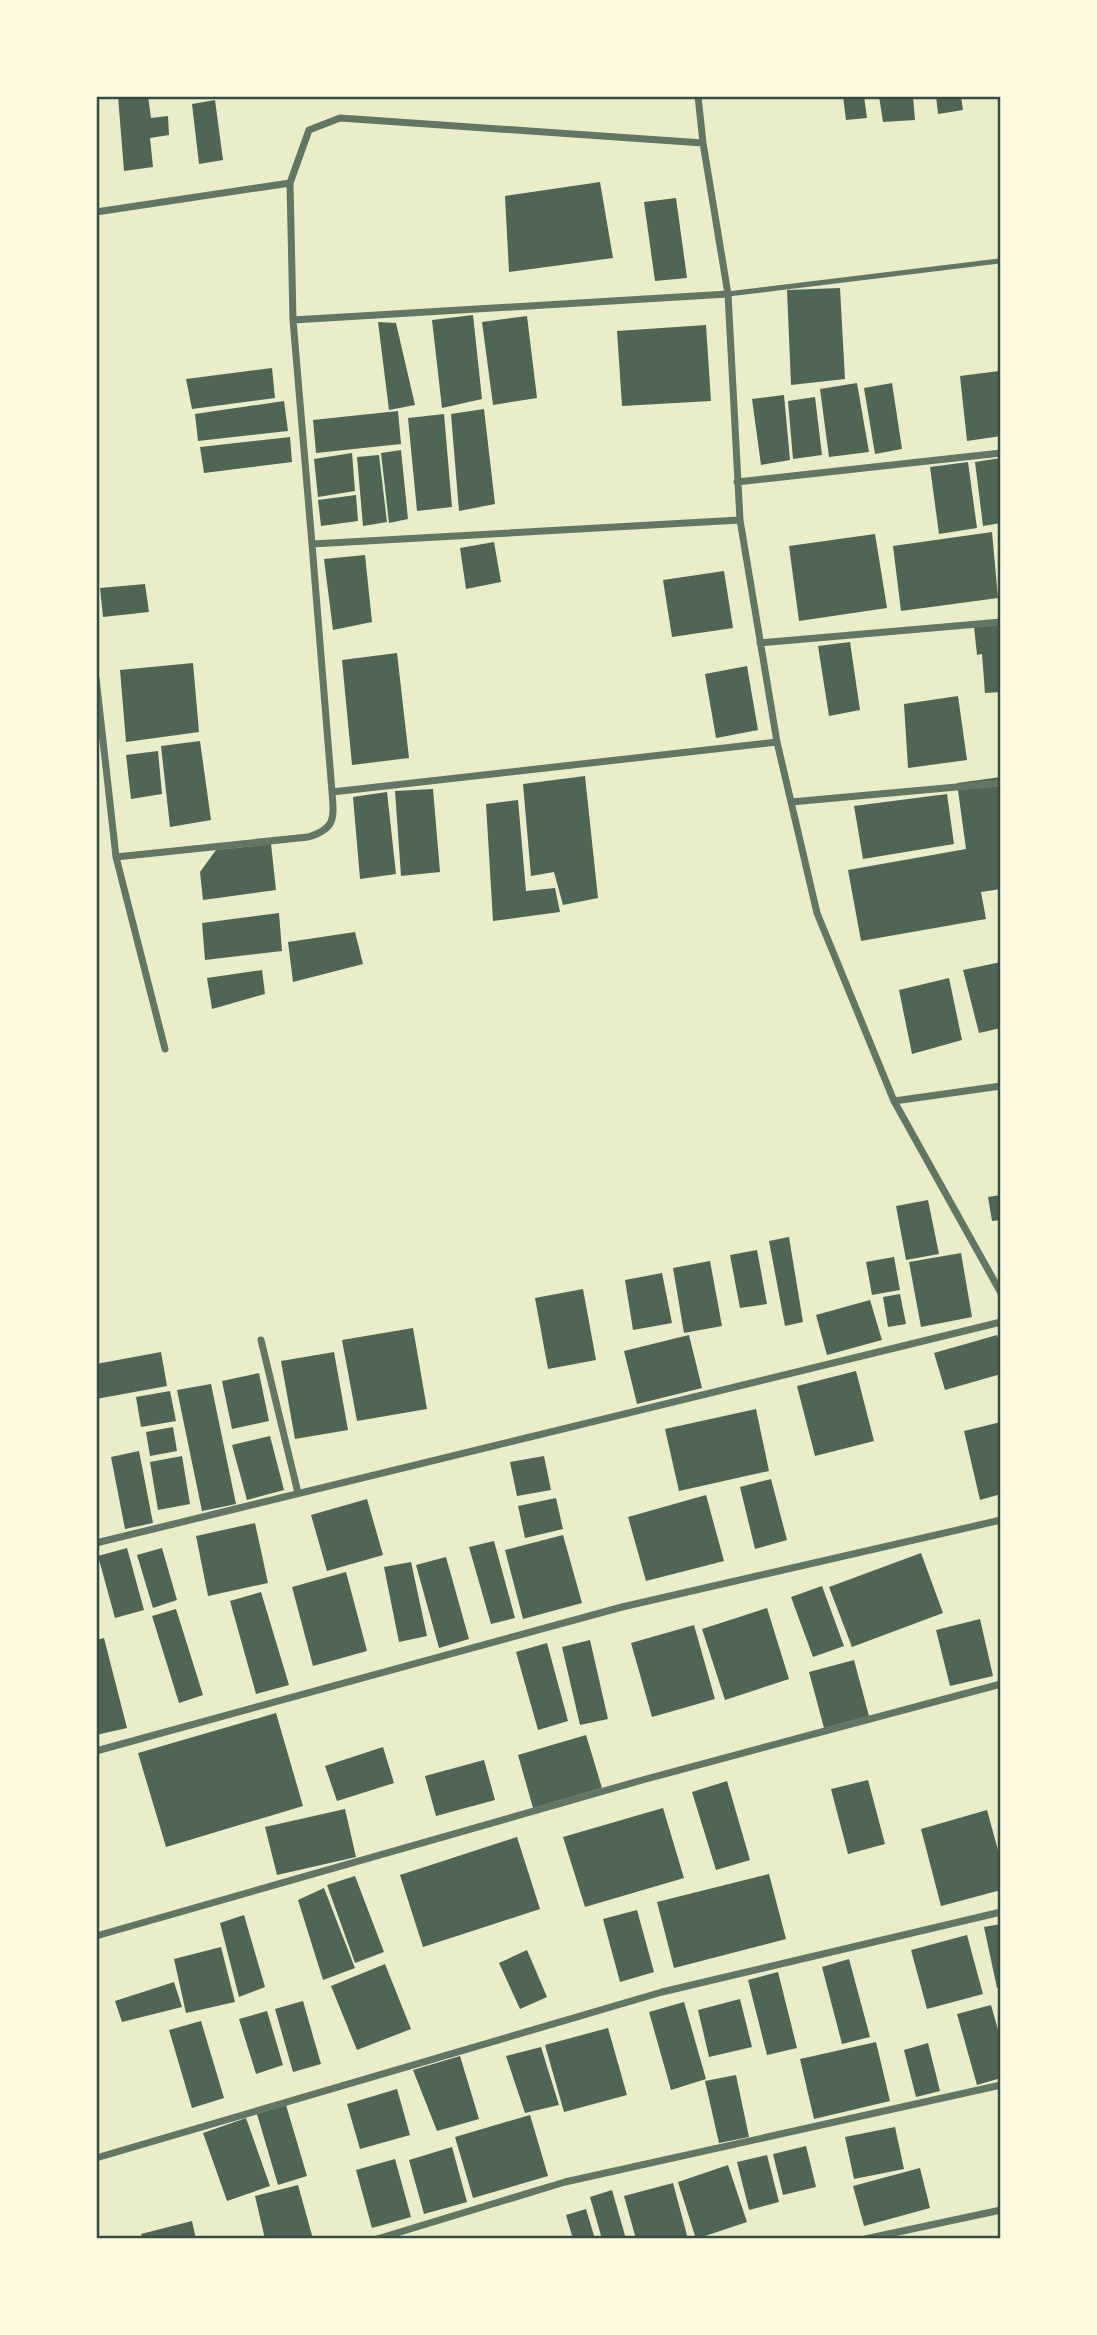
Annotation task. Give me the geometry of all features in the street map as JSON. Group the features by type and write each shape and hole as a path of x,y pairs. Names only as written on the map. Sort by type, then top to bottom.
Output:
{"street":[{"path":"698,96 728,294 740,520 777,742 817,912 894,1101 996,1276 1001,1293"},
{"path":"117,857 308,836 324,832 332,821 332,792 293,320 290,183 309,130 340,118 703,143"},
{"path":"96,212 290,183"},
{"path":"293,320 728,294"},
{"path":"737,482 1001,453"},
{"path":"312,544 740,520"},
{"path":"760,643 1001,622"},
{"path":"96,678 117,857 165,1049"},
{"path":"332,792 777,742"},
{"path":"791,803 1001,783"},
{"path":"894,1101 1001,1086"},
{"path":"96,1543 1001,1322"},
{"path":"261,1340 298,1493"},
{"path":"96,1751 622,1607 1001,1520"},
{"path":"96,1936 646,1779 1001,1684"},
{"path":"96,2158 663,1992 1001,1912"},
{"path":"377,2239 565,2182 1001,2085"},
{"path":"865,2239 1001,2210"}],"lane":[{"path":"728,294 999,261"}],"building":[{"path":"118,96 148,96 151,118 168,116 169,135 150,138 153,167 124,171"},
{"path":"843,96 864,96 867,118 846,120"},
{"path":"879,96 913,96 915,120 883,122"},
{"path":"936,96 961,96 963,110 938,114"},
{"path":"215,100 223,160 199,164 192,104"},
{"path":"600,182 613,258 509,272 505,196"},
{"path":"676,198 687,278 655,281 644,202"},
{"path":"840,288 845,379 791,385 787,290"},
{"path":"473,315 482,399 442,408 432,320"},
{"path":"527,316 537,398 493,405 482,322"},
{"path":"378,322 396,323 415,405 389,410"},
{"path":"706,325 711,401 622,406 617,331"},
{"path":"272,368 275,398 192,409 186,379"},
{"path":"999,371 1001,436 967,441 960,376"},
{"path":"857,383 869,452 829,457 820,389"},
{"path":"892,383 902,449 875,454 864,388"},
{"path":"784,395 790,460 761,465 752,399"},
{"path":"815,397 822,455 793,459 788,401"},
{"path":"284,401 288,431 198,441 195,414"},
{"path":"484,409 495,504 459,511 451,414"},
{"path":"398,411 401,444 316,453 313,420"},
{"path":"444,414 452,507 417,511 408,418"},
{"path":"290,437 292,462 204,473 200,447"},
{"path":"401,450 408,519 389,523 381,453"},
{"path":"352,453 355,491 318,497 314,459"},
{"path":"379,455 387,522 363,526 357,457"},
{"path":"1001,458 1001,523 983,526 975,462"},
{"path":"968,462 977,528 939,534 930,467"},
{"path":"356,495 358,521 321,526 318,500"},
{"path":"992,532 998,598 901,611 893,546"},
{"path":"875,534 887,608 799,621 789,546"},
{"path":"494,542 501,582 466,589 460,548"},
{"path":"365,555 372,622 333,630 324,559"},
{"path":"724,571 733,628 672,637 663,580"},
{"path":"145,584 149,612 103,617 100,588"},
{"path":"1001,624 1001,692 985,693 982,654 977,655 974,627"},
{"path":"850,642 860,710 829,716 818,646"},
{"path":"397,653 409,758 352,765 342,660"},
{"path":"193,663 199,732 126,742 120,670"},
{"path":"747,666 758,730 716,738 705,674"},
{"path":"958,696 967,760 908,768 904,704"},
{"path":"200,741 211,820 170,827 161,746"},
{"path":"158,751 162,794 131,799 126,755"},
{"path":"585,776 598,898 563,905 554,872 531,876 523,784"},
{"path":"1001,777 1001,889 981,892 986,919 861,941 848,870 966,849 957,783"},
{"path":"433,789 440,872 401,876 395,791"},
{"path":"387,792 396,874 360,879 353,797"},
{"path":"947,794 954,844 863,859 854,806"},
{"path":"518,800 526,891 555,888 560,912 493,921 486,804"},
{"path":"271,844 276,890 203,900 200,872 216,850"},
{"path":"279,913 282,951 205,960 202,923"},
{"path":"355,932 363,964 293,982 288,942"},
{"path":"1001,962 1001,1028 979,1033 963,970"},
{"path":"262,970 265,994 212,1009 207,978"},
{"path":"949,978 962,1040 912,1054 899,990"},
{"path":"1001,1195 1001,1220 992,1221 988,1197"},
{"path":"928,1200 939,1254 906,1260 896,1206"},
{"path":"789,1237 803,1322 785,1326 769,1241"},
{"path":"757,1250 767,1304 740,1308 730,1255"},
{"path":"961,1253 972,1317 921,1327 909,1262"},
{"path":"894,1257 900,1290 872,1295 866,1262"},
{"path":"710,1261 722,1326 684,1333 673,1268"},
{"path":"662,1273 672,1323 633,1330 625,1280"},
{"path":"583,1289 596,1360 548,1369 535,1298"},
{"path":"900,1294 906,1324 888,1327 883,1297"},
{"path":"870,1300 882,1340 827,1355 816,1315"},
{"path":"413,1328 427,1409 357,1421 342,1340"},
{"path":"689,1335 702,1388 637,1404 624,1351"},
{"path":"997,1335 1001,1348 1001,1374 945,1390 934,1353"},
{"path":"161,1352 167,1386 96,1399 96,1364"},
{"path":"334,1352 348,1430 295,1439 281,1361"},
{"path":"856,1371 874,1441 815,1456 797,1386"},
{"path":"259,1373 269,1421 232,1429 222,1381"},
{"path":"211,1384 236,1504 202,1511 177,1390"},
{"path":"170,1391 176,1421 141,1427 136,1397"},
{"path":"756,1409 769,1471 679,1491 665,1429"},
{"path":"1001,1422 1001,1494 980,1500 964,1431"},
{"path":"173,1427 177,1451 150,1456 146,1432"},
{"path":"270,1436 284,1490 247,1500 232,1445"},
{"path":"139,1451 153,1523 125,1529 111,1457"},
{"path":"182,1456 190,1504 158,1510 150,1462"},
{"path":"544,1456 551,1490 517,1496 510,1462"},
{"path":"771,1479 787,1540 755,1549 740,1487"},
{"path":"706,1495 724,1561 646,1581 628,1517"},
{"path":"556,1498 563,1529 525,1538 518,1506"},
{"path":"367,1499 383,1555 327,1571 311,1515"},
{"path":"255,1523 268,1583 208,1596 196,1536"},
{"path":"563,1535 582,1603 523,1619 505,1550"},
{"path":"494,1541 515,1618 491,1624 469,1547"},
{"path":"127,1548 144,1610 115,1618 98,1556"},
{"path":"162,1548 177,1600 153,1608 137,1555"},
{"path":"921,1553 943,1613 852,1647 829,1587"},
{"path":"446,1557 469,1639 439,1648 416,1565"},
{"path":"411,1562 427,1636 399,1642 384,1567"},
{"path":"346,1572 367,1651 313,1666 292,1587"},
{"path":"822,1586 844,1646 813,1657 791,1597"},
{"path":"261,1592 289,1685 256,1694 230,1601"},
{"path":"767,1608 789,1679 725,1700 702,1629"},
{"path":"176,1609 203,1695 179,1703 152,1616"},
{"path":"980,1619 993,1676 950,1686 936,1630"},
{"path":"694,1625 715,1699 652,1717 631,1643"},
{"path":"104,1638 127,1728 96,1735 96,1640"},
{"path":"590,1640 608,1719 580,1725 562,1647"},
{"path":"547,1643 568,1721 538,1730 516,1652"},
{"path":"854,1660 869,1716 824,1728 809,1672"},
{"path":"276,1713 303,1806 166,1847 138,1753"},
{"path":"586,1735 602,1788 533,1808 518,1755"},
{"path":"383,1747 394,1783 337,1801 325,1766"},
{"path":"484,1760 495,1800 436,1816 425,1776"},
{"path":"868,1780 885,1844 848,1854 831,1789"},
{"path":"727,1781 750,1860 716,1870 692,1792"},
{"path":"663,1808 684,1878 585,1907 563,1837"},
{"path":"345,1809 356,1857 277,1875 265,1827"},
{"path":"987,1810 1001,1861 1001,1890 941,1906 921,1829"},
{"path":"517,1837 540,1909 423,1947 400,1875"},
{"path":"769,1874 786,1939 674,1968 657,1902"},
{"path":"355,1876 384,1952 355,1963 327,1885"},
{"path":"324,1888 355,1968 323,1980 298,1900"},
{"path":"637,1910 654,1972 620,1982 603,1919"},
{"path":"244,1915 265,1987 239,1997 220,1923"},
{"path":"1001,1924 1001,1987 997,1988 984,1927"},
{"path":"967,1935 983,1994 927,2009 911,1950"},
{"path":"221,1947 235,2002 186,2013 174,1959"},
{"path":"527,1950 547,1997 520,2009 499,1963"},
{"path":"849,1959 870,2037 842,2044 822,1967"},
{"path":"385,1964 411,2029 357,2050 331,1986"},
{"path":"778,1972 797,2048 767,2055 748,1980"},
{"path":"174,1982 182,2007 122,2022 115,2001"},
{"path":"740,1999 752,2047 709,2057 698,2010"},
{"path":"303,2001 321,2064 293,2072 275,2009"},
{"path":"684,2002 706,2079 671,2090 649,2012"},
{"path":"991,2005 1001,2040 1001,2078 977,2085 957,2014"},
{"path":"267,2011 283,2065 256,2074 239,2019"},
{"path":"201,2021 224,2098 192,2108 169,2030"},
{"path":"608,2028 627,2095 564,2112 545,2045"},
{"path":"876,2042 890,2101 814,2119 800,2059"},
{"path":"928,2043 940,2091 916,2097 904,2050"},
{"path":"541,2047 559,2105 525,2113 506,2056"},
{"path":"460,2056 479,2119 437,2131 413,2070"},
{"path":"736,2075 749,2137 719,2143 705,2081"},
{"path":"397,2089 410,2135 360,2149 347,2104"},
{"path":"286,2105 307,2176 278,2185 257,2114"},
{"path":"530,2115 548,2176 473,2198 455,2137"},
{"path":"246,2118 270,2186 227,2201 203,2133"},
{"path":"895,2127 904,2169 854,2179 845,2137"},
{"path":"806,2146 816,2187 783,2195 773,2154"},
{"path":"452,2147 467,2202 424,2214 409,2160"},
{"path":"767,2155 779,2202 749,2210 737,2162"},
{"path":"395,2159 411,2217 372,2228 356,2170"},
{"path":"728,2165 747,2222 696,2239 678,2182"},
{"path":"920,2168 930,2208 864,2226 853,2186"},
{"path":"673,2183 688,2239 636,2239 624,2196"},
{"path":"298,2185 313,2239 265,2239 255,2196"},
{"path":"612,2190 626,2239 602,2239 590,2197"},
{"path":"586,2209 595,2239 573,2239 566,2215"},
{"path":"192,2221 196,2239 143,2239 141,2234"}]}
